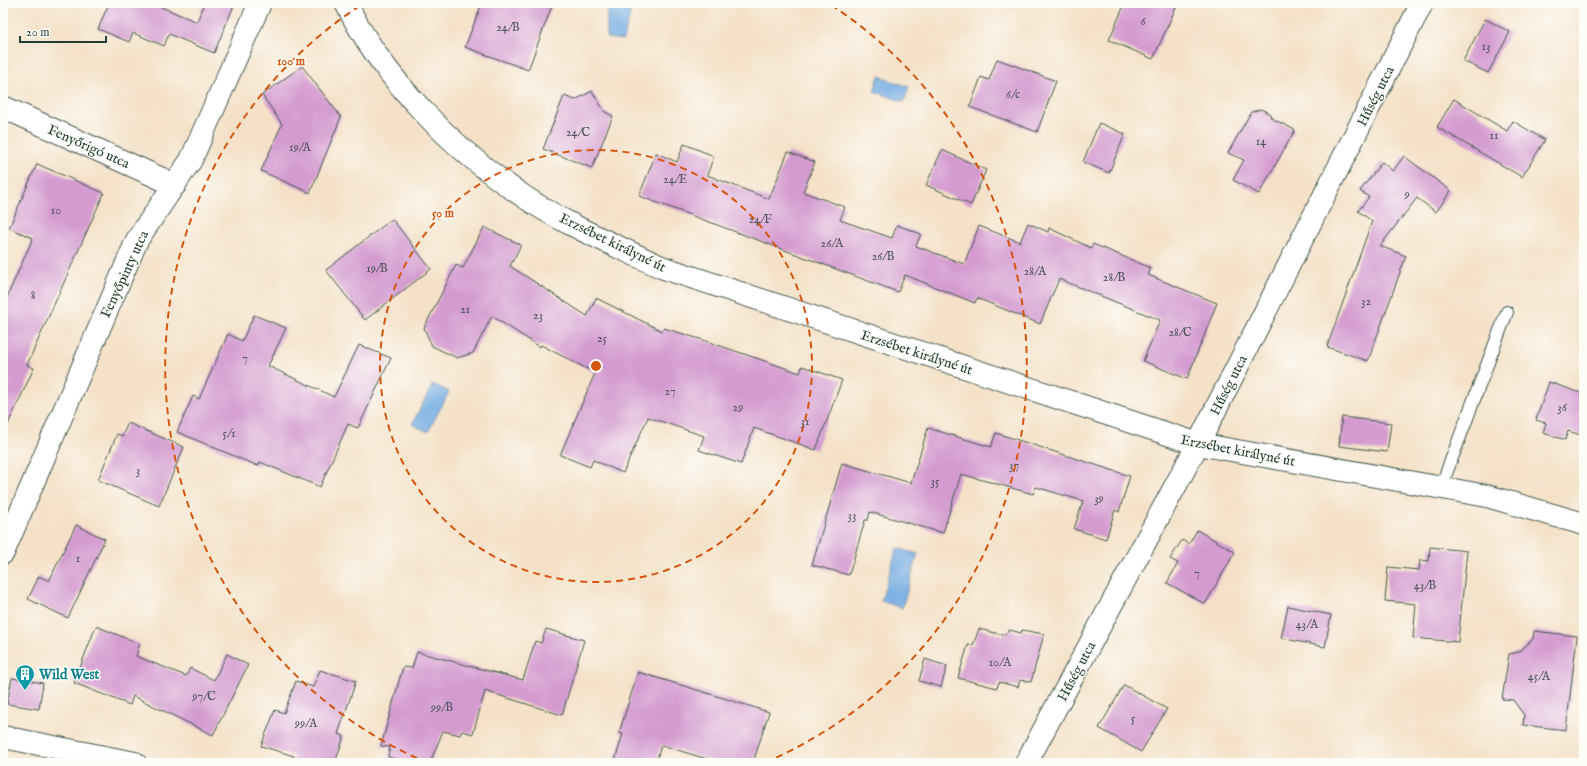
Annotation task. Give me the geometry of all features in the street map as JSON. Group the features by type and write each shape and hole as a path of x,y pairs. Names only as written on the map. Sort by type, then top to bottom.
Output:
{"street":[{"name":"Fenyőpinty utca","path":"3,553 136,240 191,160 260,3"},
{"name":"Erzsébet királyné út","path":"346,3 380,59 414,102 462,149 523,196 591,234 661,267 1198,444 1488,496 1584,524"},
{"name":"Hűség utca","path":"1026,763 1198,444 1422,3"},
{"name":"Fenyőrigó utca","path":"3,107 175,185"},
{"path":"3,737 135,763"}],"lane":[{"path":"1441,487 1507,312"}],"water":[{"path":"609,3 629,3 630,15 623,40 607,38 607,12"},
{"path":"879,76 909,87 904,102 874,91"},
{"path":"433,384 449,392 428,432 412,424"},
{"path":"897,548 918,554 902,608 881,601"}],"building":[{"path":"109,3 152,3 197,22 204,3 235,3 214,53 169,34 164,46 133,33 129,42 98,29"},
{"path":"482,3 553,3 528,70 465,47"},
{"path":"1125,3 1178,3 1153,59 1109,40"},
{"path":"1485,19 1510,32 1488,73 1463,61"},
{"path":"997,59 1056,81 1037,132 970,107 981,77 989,80"},
{"path":"302,66 341,117 310,193 261,171 282,124 262,95"},
{"path":"592,91 605,112 613,116 592,168 543,149 564,96 575,100"},
{"path":"1454,99 1507,131 1513,121 1545,140 1522,177 1437,127"},
{"path":"1261,109 1270,114 1271,118 1295,130 1259,194 1233,180 1244,160 1228,153 1251,112"},
{"path":"1099,123 1125,134 1109,173 1083,162"},
{"path":"684,144 714,156 707,175 769,199 788,152 815,162 803,192 845,207 840,220 892,238 897,225 921,234 916,246 964,264 979,226 1020,242 1028,223 1048,232 1049,228 1091,248 1093,244 1151,268 1148,275 1217,303 1187,379 1143,361 1160,320 1059,279 1040,324 977,298 975,303 905,275 898,292 639,196 656,153 677,162"},
{"path":"942,150 986,170 971,205 926,185"},
{"path":"1404,156 1451,191 1436,212 1417,198 1380,246 1406,256 1368,361 1327,347 1372,221 1358,211 1369,197 1360,191 1382,162 1393,171"},
{"path":"37,164 104,193 27,365 34,368 3,435 3,306 33,238 9,228"},
{"path":"392,219 431,269 365,320 326,270"},
{"path":"484,227 521,245 510,266 587,316 596,298 662,331 664,328 800,373 802,366 842,380 816,450 754,428 741,464 699,450 704,436 648,417 623,473 593,460 590,467 560,455 595,373 541,345 540,347 492,316 473,353 457,358 432,346 424,328 456,265 463,268"},
{"path":"254,315 286,328 268,366 334,397 359,345 391,358 358,428 348,424 320,487 260,462 258,466 177,432 193,396 199,399 228,334 242,341"},
{"path":"1549,382 1584,394 1584,436 1568,431 1565,440 1543,433 1546,423 1536,420"},
{"path":"1342,417 1391,423 1387,452 1339,446"},
{"path":"128,423 184,447 159,506 98,480 117,434 122,436"},
{"path":"928,428 991,447 996,433 1130,476 1119,512 1115,510 1106,539 1074,529 1083,501 1036,487 1033,494 961,474 943,533 870,512 868,520 865,520 849,575 812,565 842,463 911,483"},
{"path":"76,525 105,539 68,618 28,599 39,576 49,581"},
{"path":"1197,530 1235,552 1205,604 1167,583 1178,563 1170,559 1182,540 1189,544"},
{"path":"1430,547 1467,551 1458,642 1413,638 1416,604 1385,601 1388,567 1419,570 1420,560 1429,561"},
{"path":"1288,606 1331,615 1325,647 1281,638"},
{"path":"96,626 140,644 136,656 186,676 190,668 214,680 227,654 248,665 213,735 133,696 130,705 74,683"},
{"path":"546,629 584,640 562,715 485,691 473,734 462,731 460,735 443,731 430,763 409,763 388,757 390,747 381,746 403,667 412,668 417,652 523,680 535,641 541,643"},
{"path":"979,629 1003,635 1010,630 1021,633 1022,630 1044,634 1031,682 1020,680 1018,687 999,682 997,688 958,678 968,645 973,645"},
{"path":"1534,631 1577,636 1566,730 1523,725 1524,715 1513,700 1502,699 1509,654 1519,652 1533,639"},
{"path":"925,659 947,666 941,687 919,681"},
{"path":"320,670 356,681 338,734 344,736 335,763 292,763 294,756 261,746 275,710 284,713 296,681 313,687"},
{"path":"638,672 769,712 753,763 720,763 661,745 656,763 614,763 623,734 619,733"},
{"name":"Wild West","path":"12,678 43,683 39,709 7,704"},
{"path":"1124,685 1167,709 1141,752 1099,728"}],"place":[{"name":"Wild West","path":"25,691"}]}
